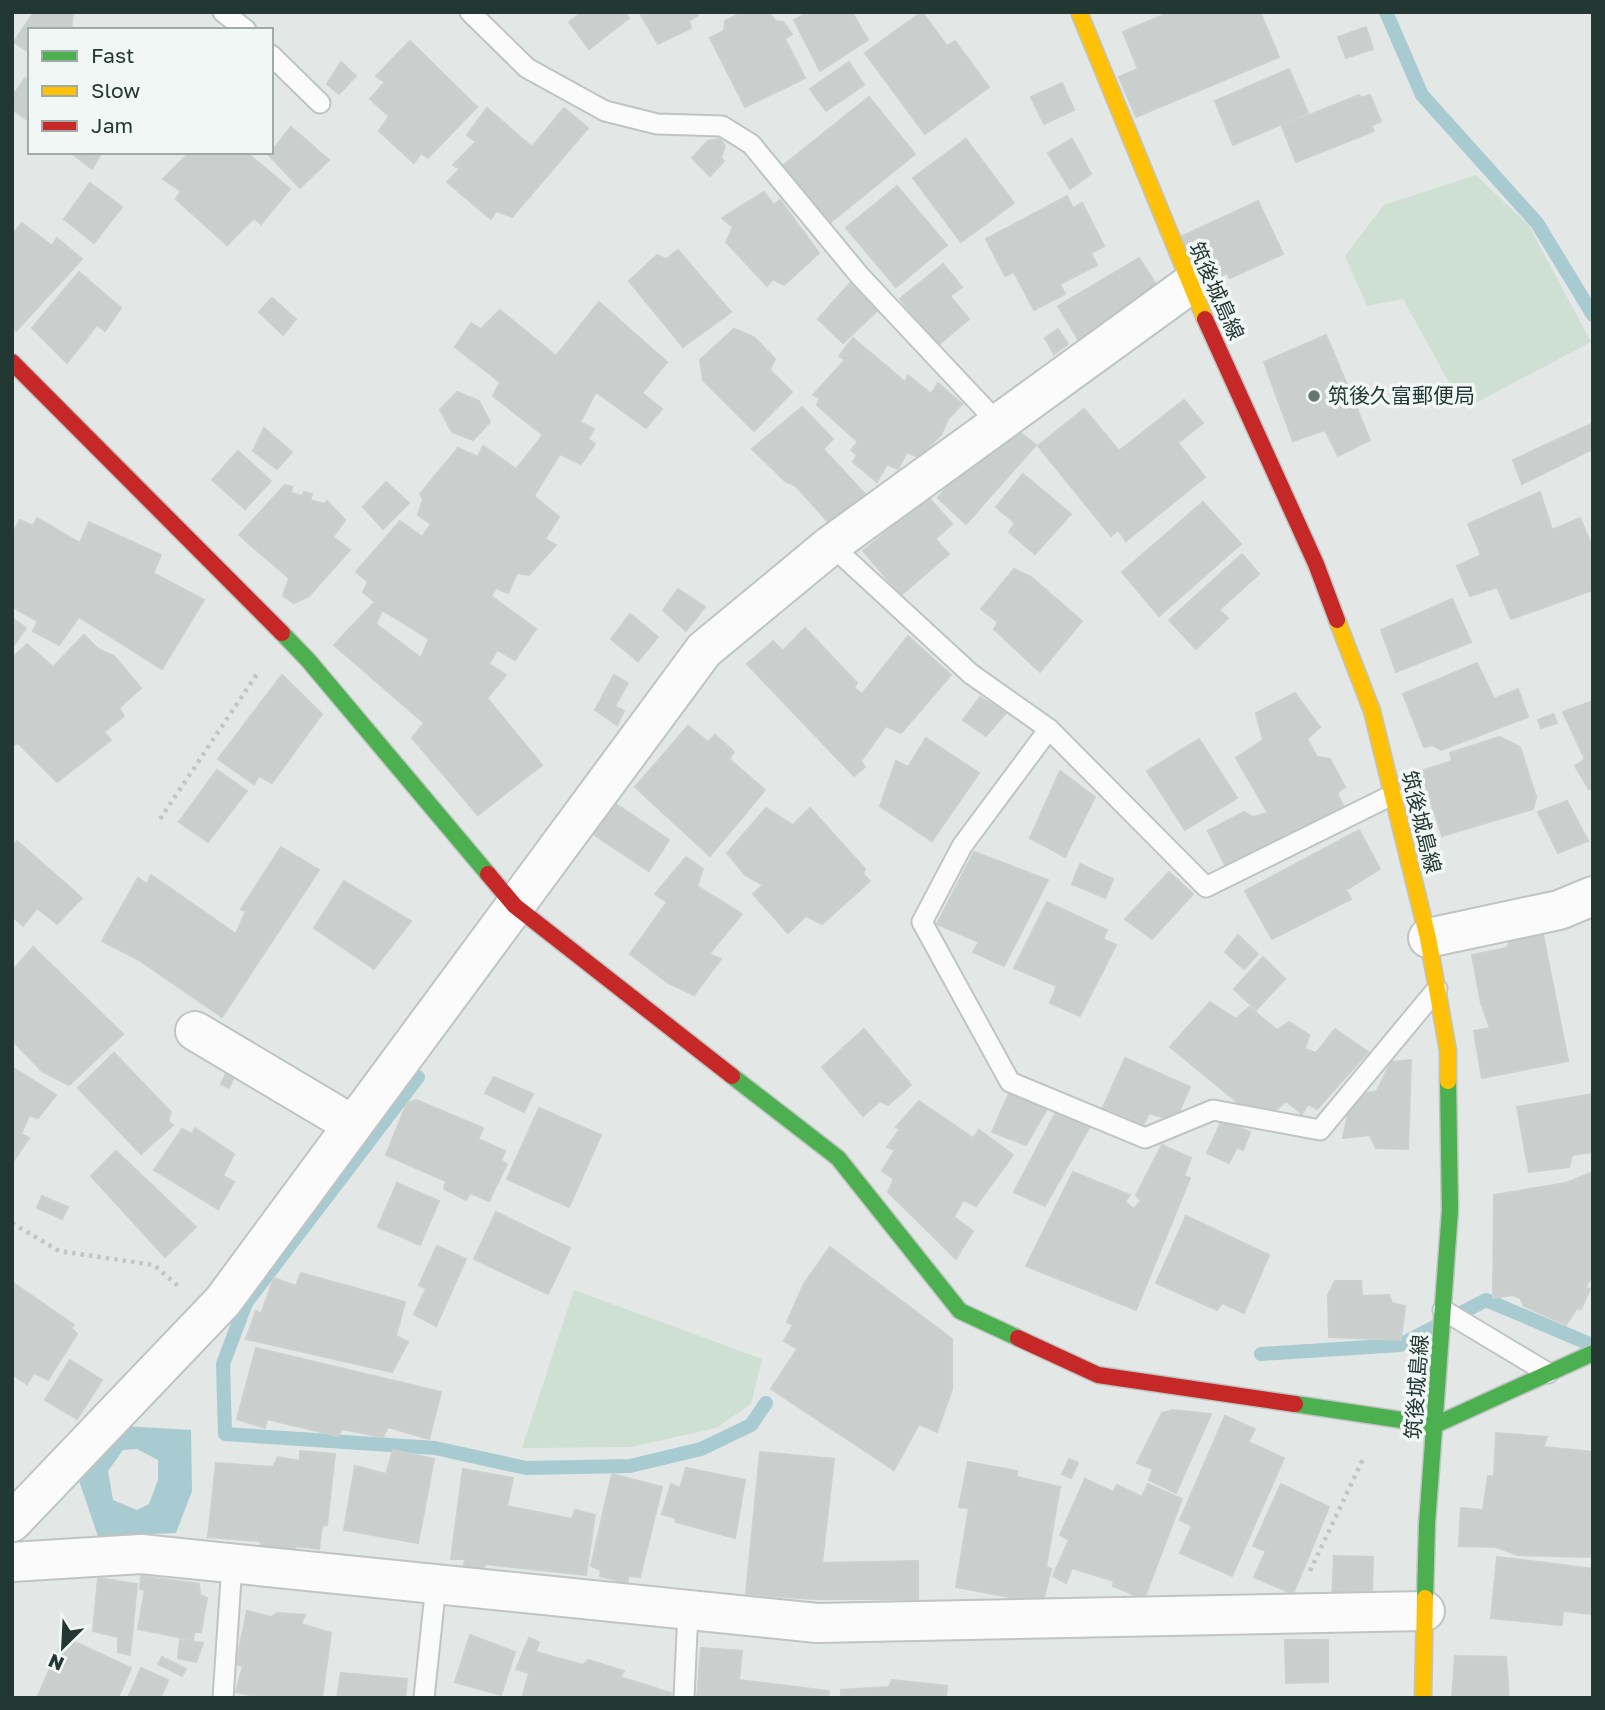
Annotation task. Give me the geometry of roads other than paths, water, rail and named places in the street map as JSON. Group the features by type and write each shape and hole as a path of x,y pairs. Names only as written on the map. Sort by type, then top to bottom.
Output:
{"street":[{"name":"筑後城島線","path":"1079,12 1189,285 1316,564 1372,711 1428,937 1448,1064 1450,1210 1427,1524 1423,1698"},
{"path":"12,1522 210,1314 704,650 831,545 1189,285"},
{"path":"12,362 308,660 516,906 838,1158 960,1311 1098,1375 1435,1425 1593,1353"},
{"path":"1428,937 1559,910 1593,896"},
{"path":"195,1031 352,1125"},
{"path":"12,1562 141,1554 817,1623 1425,1611"}],"lane":[{"path":"223,12 243,28"},
{"path":"470,12 527,68 604,111 657,124 722,126 751,144 860,275 998,423"},
{"path":"273,57 320,103"},
{"path":"831,545 971,674 1049,729 1206,887 1392,795"},
{"path":"1049,729 962,846 922,922 1010,1082 1145,1138 1213,1110 1320,1130 1437,989"},
{"path":"1443,1310 1548,1373"},
{"path":"223,1698 232,1564"},
{"path":"424,1698 436,1584"},
{"path":"684,1698 688,1610"}],"water":[{"path":"124,1426 191,1430 192,1491 176,1533 98,1536 77,1475 94,1464","holes":["137,1449 158,1460 158,1480 149,1504 137,1510 113,1500 108,1471 123,1450"]}],"waterway":[{"path":"1386,12 1422,95 1537,223 1593,315"},
{"path":"418,1077 246,1303 223,1364 225,1434 435,1448 526,1468 630,1466 701,1449 751,1425 766,1403"},
{"path":"1261,1354 1400,1345 1486,1300 1592,1345"}],"place":[{"name":"筑後久富郵便局","path":"1314,396"}]}
